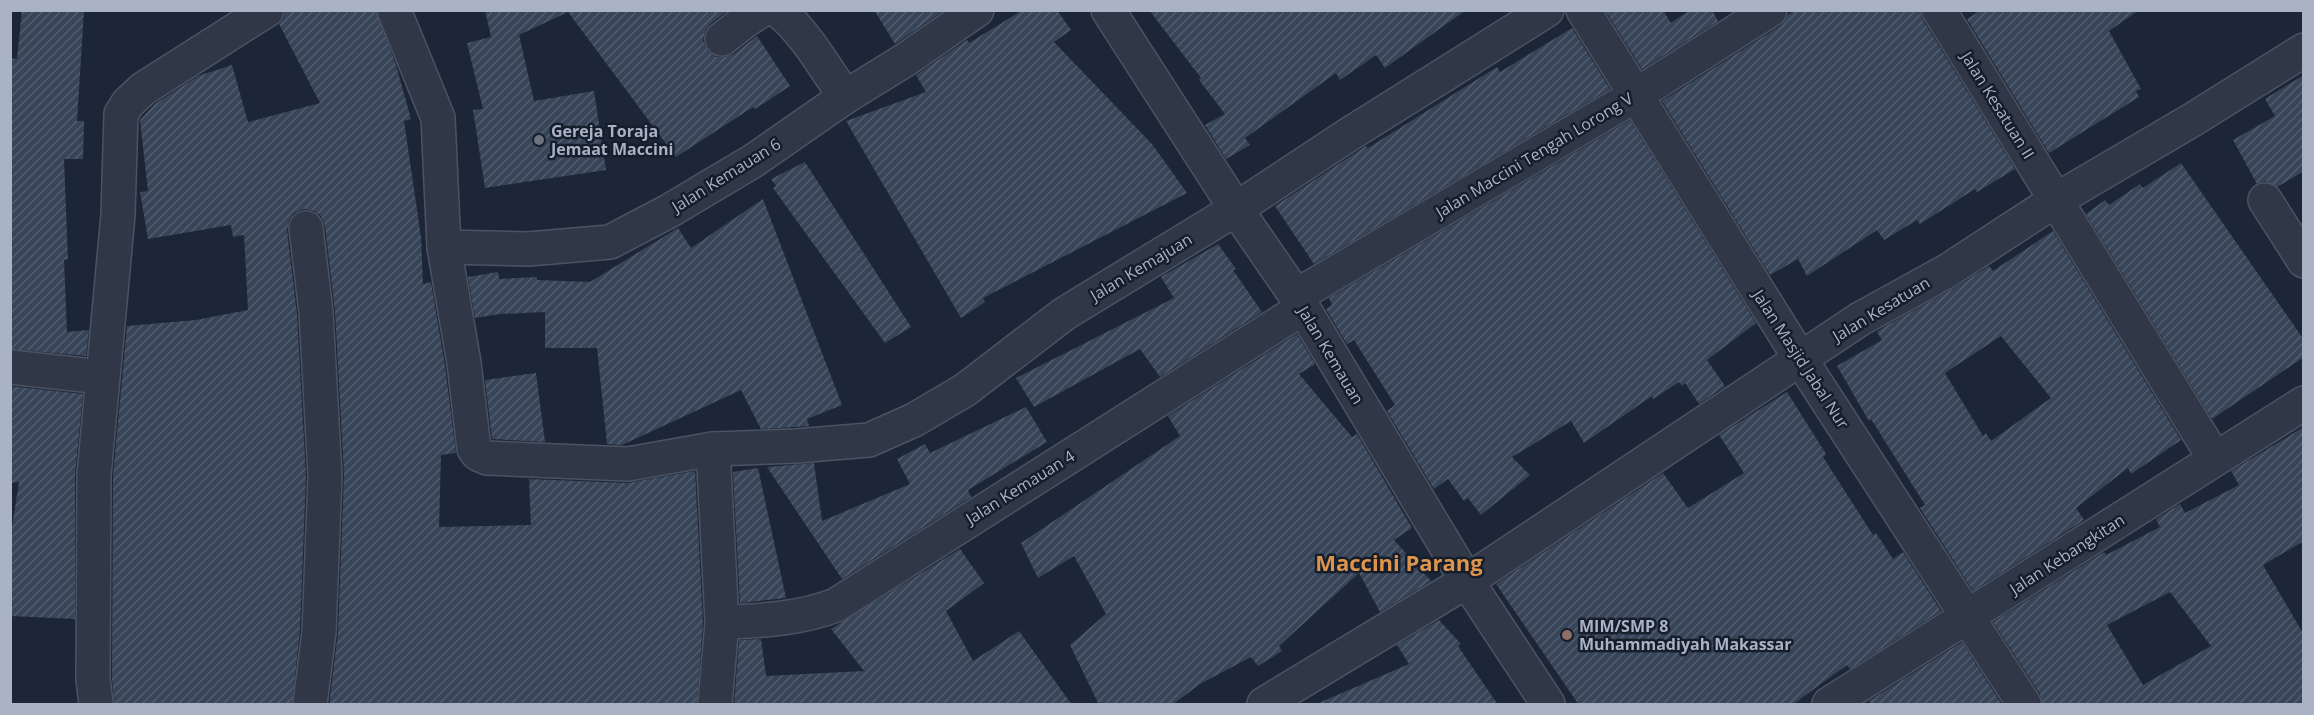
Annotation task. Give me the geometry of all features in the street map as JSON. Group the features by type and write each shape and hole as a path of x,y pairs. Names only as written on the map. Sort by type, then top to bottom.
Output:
{"street":[{"path":"96,705 93,679 94,475 118,215 121,114 128,103 153,81 267,10"},
{"path":"722,39 762,10"},
{"path":"777,10 786,16 801,35 845,97"},
{"name":"Jalan Kemauan 6","path":"444,247 528,249 610,242 669,211 753,161 977,10"},
{"name":"Jalan Kemauan","path":"1108,10 1236,209 1299,302 1467,581 1548,705"},
{"name":"Jalan Kemajuan","path":"444,247 464,363 471,432 476,452 487,458 628,464 713,449 869,440 914,420 965,390 1064,314 1236,209 1348,135 1547,10"},
{"name":"Jalan Masjid Jabal Nur","path":"1583,10 1801,360 2024,705"},
{"name":"Jalan Maccini Tengah Lorong V","path":"1299,302 1770,10"},
{"name":"Jalan Kesatuan II","path":"1939,10 2215,459"},
{"path":"398,12 438,118 444,247"},
{"name":"Jalan Kesatuan","path":"1264,705 1467,581 1860,319 1947,271 2056,200 2192,120 2304,50"},
{"path":"2265,200 2304,261"},
{"path":"306,228 316,312 326,476 319,632 310,705"},
{"name":"Jalan Kemauan 4","path":"722,622 761,621 811,613 836,605 1299,302"},
{"path":"10,367 102,377"},
{"name":"Jalan Kebangkitan","path":"1829,705 2303,403"},
{"path":"713,449 722,622 715,705"}],"building":[{"path":"22,10 84,10 77,121 84,121 83,159 64,159 68,259 64,260 67,332 89,330 86,356 10,349 10,58 17,59"},
{"path":"286,10 376,10 396,65 411,119 404,121 421,237 423,284 431,282 456,453 441,455 439,527 531,525 529,479 627,483 695,471 703,622 697,705 329,705 338,633 344,475 335,311 325,226 321,216 314,211 304,209 294,213 289,220 287,230 297,314 306,476 300,630 292,705 114,705 112,678 113,476 127,326 196,320 248,310 244,235 233,237 231,225 148,239 140,192 148,191 140,120 155,104 198,76 232,65 248,122 320,103 279,24"},
{"path":"485,10 728,10 705,31 703,41 708,51 716,57 725,57 734,54 757,36 790,86 676,157 568,12 519,35 534,101 594,91 606,170 485,188 473,110 483,109 467,43 491,37"},
{"path":"874,10 943,10 943,11 895,44"},
{"path":"1023,10 1057,10 1071,30 1054,42 1152,144 1187,193 983,298 985,302 961,318 846,121 926,92 916,75 967,40 969,43"},
{"path":"1149,10 1466,10 1385,68 1376,55 1340,80 1336,73 1245,138 1250,145 1226,159 1205,125 1225,114 1199,80 1201,78"},
{"path":"1605,10 1663,10 1671,23 1690,10 1712,10 1718,21 1642,69"},
{"path":"1795,10 1920,10 1923,20 2015,169 1977,192 1975,189 1920,224 1917,220 1884,240 1877,230 1807,276 1798,259 1770,275 1662,101 1780,26"},
{"path":"1981,10 2139,10 2109,31 2141,89 2136,91 2139,97 2049,153 1967,19"},
{"path":"1572,28 1610,89 1314,264 1275,206 1366,146 1368,148 1497,67 1500,72"},
{"path":"2304,75 2304,171 2277,187 2265,181 2257,184 2233,140 2275,116 2265,99"},
{"path":"1630,120 1756,323 1707,360 1725,386 1699,404 1685,383 1682,386 1679,382 1653,399 1652,396 1584,443 1571,421 1512,457 1530,475 1481,515 1468,498 1464,501 1448,479 1434,489 1387,411 1395,405 1354,340 1347,344 1326,309 1332,305 1329,298"},
{"path":"805,162 911,327 885,343 773,188 776,186 771,179"},
{"path":"2181,163 2304,340 2304,357 2212,419 2086,214 2105,200 2109,205 2140,184 2143,188"},
{"path":"763,199 842,405 807,419 809,426 761,429 741,390 622,445 607,444 597,348 545,348 545,312 500,314 475,318 468,277 498,272 499,279 537,277 537,280 590,282 678,228 691,248"},
{"path":"2053,231 2181,440 2131,474 2128,468 2076,508 2084,520 1973,591 1920,508 1925,505 1871,419 1869,421 1837,366 1882,340 1877,332 1884,327 1989,266 1993,271","holes":["2001,336 2051,398 1991,441 1986,433 1983,436 1945,373"]},
{"path":"1218,244 1262,312 1160,377 1140,349 1034,407 1016,378 1174,298 1161,277"},
{"path":"1297,334 1315,364 1299,374 1352,437 1357,434 1412,528 1394,540 1431,581 1380,612 1359,573 1279,646 1282,651 1258,666 1251,657 1200,684 1172,705 1099,705 1070,645 1106,614 1074,556 1038,578 1021,543 1180,436 1168,416"},
{"path":"536,373 545,442 492,439 485,380"},
{"path":"10,386 83,394 75,475 75,619 10,616 10,540 19,482 10,483"},
{"path":"1787,392 1826,454 1823,457 1873,535 1876,533 1893,559 1903,552 1941,611 1850,669 1847,665 1792,705 1579,705 1496,584 1663,473 1688,508 1744,473 1719,435"},
{"path":"1026,407 1047,442 968,490 971,497 842,579 767,467 814,463 822,521 910,484 897,459 925,444 930,453"},
{"path":"2304,427 2304,541 2263,565 2304,635 2304,705 2042,705 2040,694 1993,622 2104,552 2106,555 2160,527 2156,519 2180,504 2185,513 2239,485 2231,471","holes":["2170,592 2211,646 2143,685 2107,625"]},
{"path":"758,468 786,598 740,603 733,472"},
{"path":"960,549 984,583 946,611 973,661 1019,631 1072,705 734,705 739,640 761,639 766,676 864,671 831,629"},
{"path":"1439,620 1461,644 1458,646 1498,705 1314,705 1409,664 1397,645"},
{"path":"1962,642 2002,705 1871,705 1869,701"}],"place":[{"name":"Gereja Toraja Jemaat Maccini","path":"539,140"},
{"name":"MIM/SMP 8 Muhammadiyah Makassar","path":"1567,635"}],"district":[{"name":"Maccini Parang","path":"1399,563"}]}
